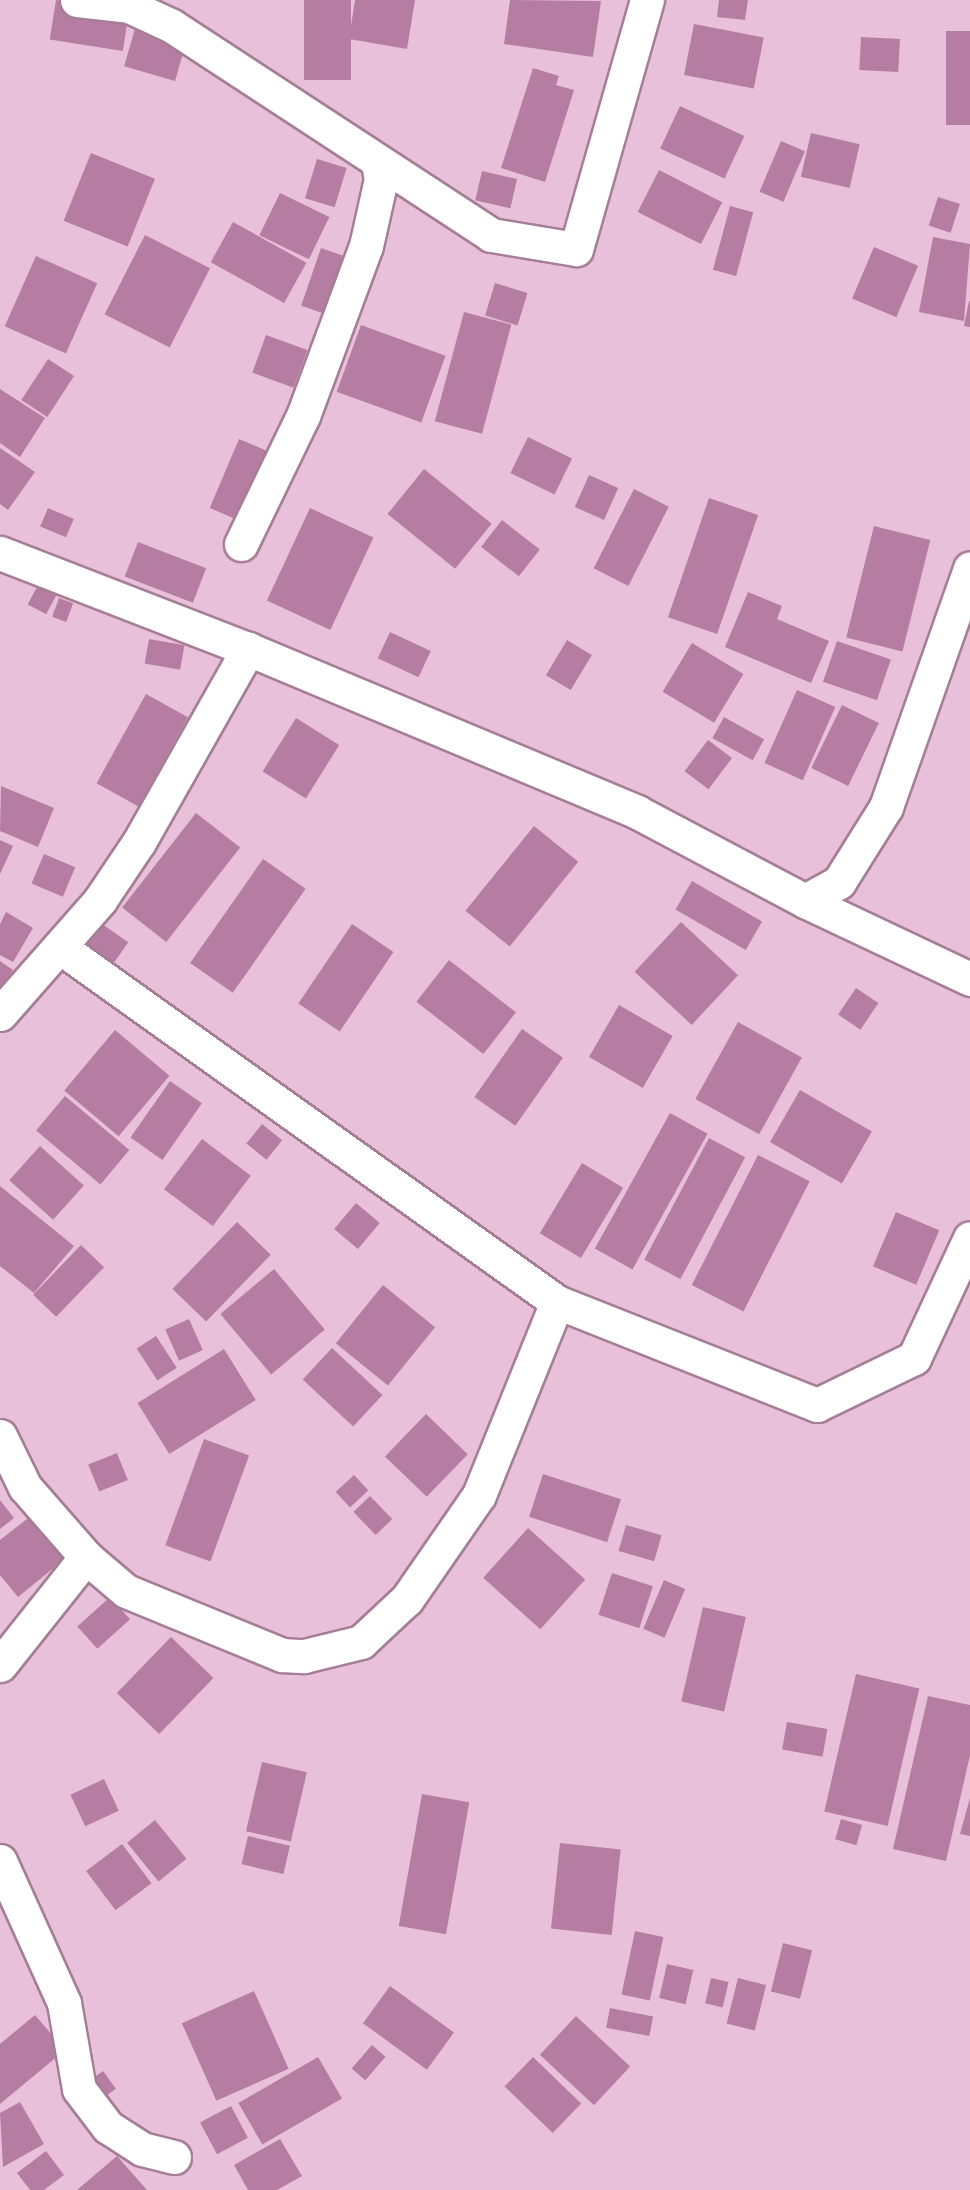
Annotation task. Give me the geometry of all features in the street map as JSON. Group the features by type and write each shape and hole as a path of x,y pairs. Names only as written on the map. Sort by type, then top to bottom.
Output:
{"street":[{"path":"77,0 178,9 180,0"},
{"path":"129,6 172,26 291,108 351,138 378,164 491,235 576,249 647,0"},
{"path":"241,544 303,416 366,246 381,179 378,164"},
{"path":"0,553 248,649 637,812 805,902 970,979"},
{"path":"805,902 839,882 886,807 970,568"},
{"path":"0,1014 61,948 139,842 248,649"},
{"path":"61,948 557,1302 817,1406 914,1358 970,1238"},
{"path":"0,1436 25,1487 86,1557 126,1591 282,1655 304,1656 361,1642 407,1599 480,1495 557,1302"},
{"path":"0,1665 86,1557"},
{"path":"0,1862 64,2003 79,2089 108,2127 142,2149 174,2157"}],"building":[{"path":"56,0 129,12 123,51 50,40"},
{"path":"304,0 351,0 351,80 304,80"},
{"path":"355,0 415,0 407,49 349,39"},
{"path":"510,0 601,1 593,57 504,44"},
{"path":"719,0 748,0 745,20 717,17"},
{"path":"694,24 764,38 754,89 684,75"},
{"path":"136,25 187,40 175,81 124,66"},
{"path":"946,31 970,31 970,125 946,125"},
{"path":"861,37 900,39 898,72 859,70"},
{"path":"533,68 559,76 556,85 574,90 545,182 501,168"},
{"path":"680,106 744,136 724,179 660,149"},
{"path":"811,133 860,144 850,188 801,177"},
{"path":"781,141 805,151 783,202 760,192"},
{"path":"91,153 155,179 128,247 64,221"},
{"path":"317,159 347,168 335,207 305,198"},
{"path":"659,170 722,202 701,244 638,212"},
{"path":"482,171 517,179 510,208 475,200"},
{"path":"280,193 329,217 309,259 259,235"},
{"path":"938,197 960,204 951,233 929,226"},
{"path":"730,206 753,212 736,276 713,270"},
{"path":"233,222 306,263 284,303 211,262"},
{"path":"145,235 210,268 170,347 105,314"},
{"path":"933,237 970,244 964,321 919,312"},
{"path":"874,247 918,266 896,317 852,299"},
{"path":"321,248 350,258 330,316 301,306"},
{"path":"36,256 97,283 66,354 5,326"},
{"path":"495,283 528,293 518,325 485,316"},
{"path":"970,301 970,327 964,326"},
{"path":"464,312 511,325 482,434 435,421"},
{"path":"361,325 446,356 421,422 337,392"},
{"path":"266,335 307,350 294,388 252,373"},
{"path":"48,359 74,376 47,417 21,400"},
{"path":"0,389 45,418 20,457 0,443"},
{"path":"528,437 572,458 555,494 510,473"},
{"path":"239,439 267,451 237,520 210,508"},
{"path":"0,448 35,472 8,510 0,504"},
{"path":"424,469 492,524 455,569 387,514"},
{"path":"589,475 618,488 604,520 575,507"},
{"path":"634,489 669,507 628,586 594,568"},
{"path":"709,498 758,515 717,634 668,617"},
{"path":"48,508 74,519 66,537 40,526"},
{"path":"310,508 373,538 330,630 267,600"},
{"path":"502,520 540,550 519,576 481,547"},
{"path":"874,526 930,540 902,652 846,638"},
{"path":"138,542 206,568 193,603 125,577"},
{"path":"38,585 57,595 46,614 28,604"},
{"path":"748,592 782,606 777,619 829,641 811,683 725,647"},
{"path":"59,598 73,603 66,622 52,617"},
{"path":"390,632 431,651 419,677 378,658"},
{"path":"149,639 184,645 180,670 145,664"},
{"path":"567,640 592,655 571,690 546,675"},
{"path":"837,641 891,660 877,700 823,682"},
{"path":"692,643 743,674 714,723 663,692"},
{"path":"797,690 835,707 803,780 764,763"},
{"path":"146,694 188,717 139,806 97,783"},
{"path":"842,705 879,723 848,786 811,768"},
{"path":"724,717 764,739 753,760 712,738"},
{"path":"296,718 339,745 306,798 263,771"},
{"path":"708,740 732,758 708,789 685,771"},
{"path":"1,786 54,808 38,847 0,831"},
{"path":"196,813 240,847 166,942 122,908"},
{"path":"534,826 578,862 510,947 465,911"},
{"path":"0,840 13,846 0,874"},
{"path":"44,854 75,867 63,897 31,883"},
{"path":"263,859 306,889 233,993 190,963"},
{"path":"692,881 762,922 746,950 676,910"},
{"path":"6,912 33,928 13,962 0,955 0,924"},
{"path":"681,922 738,975 692,1025 635,972"},
{"path":"102,924 128,942 113,964 87,945"},
{"path":"352,924 393,952 340,1032 298,1004"},
{"path":"449,960 516,1012 483,1054 416,1002"},
{"path":"0,961 13,970 0,990"},
{"path":"856,988 878,1003 860,1030 838,1015"},
{"path":"619,1005 673,1036 643,1088 589,1057"},
{"path":"738,1022 802,1057 759,1134 695,1099"},
{"path":"522,1029 563,1058 515,1126 474,1097"},
{"path":"115,1030 169,1076 119,1136 64,1091"},
{"path":"170,1081 202,1103 162,1160 130,1138"},
{"path":"800,1090 872,1132 842,1183 770,1142"},
{"path":"65,1096 129,1150 100,1184 36,1130"},
{"path":"670,1113 708,1134 632,1269 595,1249"},
{"path":"262,1124 282,1140 266,1160 246,1143"},
{"path":"709,1138 745,1157 680,1279 644,1260"},
{"path":"202,1139 251,1176 213,1226 164,1189"},
{"path":"40,1146 84,1185 53,1220 9,1180"},
{"path":"758,1155 810,1181 743,1311 692,1285"},
{"path":"582,1163 623,1188 581,1258 540,1233"},
{"path":"0,1186 74,1246 34,1293 0,1266"},
{"path":"356,1203 380,1223 358,1249 334,1229"},
{"path":"896,1212 939,1230 916,1285 873,1266"},
{"path":"237,1222 271,1255 206,1322 172,1289"},
{"path":"81,1245 104,1267 56,1317 33,1295"},
{"path":"274,1269 325,1330 271,1375 220,1314"},
{"path":"383,1285 435,1327 388,1385 336,1343"},
{"path":"189,1319 203,1350 179,1361 165,1330"},
{"path":"156,1336 177,1368 157,1380 137,1349"},
{"path":"332,1348 382,1395 353,1427 303,1379"},
{"path":"224,1349 256,1400 169,1454 137,1403"},
{"path":"426,1414 468,1454 427,1497 385,1456"},
{"path":"204,1439 249,1455 210,1562 165,1545"},
{"path":"117,1453 128,1480 99,1492 88,1465"},
{"path":"543,1474 621,1499 607,1542 529,1517"},
{"path":"354,1475 368,1490 350,1507 336,1492"},
{"path":"370,1496 392,1519 376,1535 353,1512"},
{"path":"0,1500 14,1518 0,1529"},
{"path":"32,1515 67,1557 18,1597 0,1575 0,1540"},
{"path":"626,1525 662,1535 654,1561 619,1551"},
{"path":"528,1528 585,1580 540,1629 483,1578"},
{"path":"612,1573 653,1586 639,1628 598,1615"},
{"path":"664,1580 685,1589 664,1638 643,1629"},
{"path":"110,1597 130,1619 97,1649 77,1626"},
{"path":"703,1607 746,1617 724,1711 681,1702"},
{"path":"171,1637 213,1678 159,1734 117,1693"},
{"path":"856,1674 919,1689 888,1826 824,1811"},
{"path":"928,1696 970,1705 970,1755 946,1861 893,1849"},
{"path":"787,1722 827,1729 823,1757 782,1750"},
{"path":"262,1762 307,1772 291,1842 246,1831"},
{"path":"104,1779 119,1811 85,1826 70,1795"},
{"path":"422,1794 469,1802 446,1934 399,1926"},
{"path":"970,1798 970,1836 960,1834"},
{"path":"841,1819 862,1825 856,1845 835,1839"},
{"path":"155,1820 186,1859 158,1882 127,1843"},
{"path":"248,1836 290,1846 283,1874 241,1864"},
{"path":"560,1843 621,1849 612,1935 551,1929"},
{"path":"122,1844 151,1883 116,1910 86,1871"},
{"path":"635,1931 663,1937 650,2001 621,1995"},
{"path":"783,1943 812,1950 800,1999 771,1992"},
{"path":"667,1964 693,1970 685,2004 659,1998"},
{"path":"711,1978 729,1982 723,2007 705,2003"},
{"path":"738,1978 766,1985 755,2031 727,2024"},
{"path":"390,1986 454,2032 427,2070 363,2023"},
{"path":"254,1991 289,2069 216,2101 182,2023"},
{"path":"610,2008 653,2016 649,2036 606,2028"},
{"path":"35,2015 65,2050 0,2104 0,2044"},
{"path":"576,2016 630,2066 594,2105 540,2055"},
{"path":"372,2045 386,2057 365,2080 352,2068"},
{"path":"318,2057 342,2099 262,2145 238,2103"},
{"path":"533,2057 581,2104 553,2133 505,2086"},
{"path":"103,2071 116,2089 95,2104 82,2086"},
{"path":"20,2102 44,2144 3,2167 0,2113"},
{"path":"231,2106 248,2138 217,2154 200,2122"},
{"path":"280,2139 302,2176 277,2190 248,2190 234,2165"},
{"path":"46,2151 64,2175 44,2190 30,2190 17,2173"},
{"path":"117,2156 147,2190 77,2190"}]}
